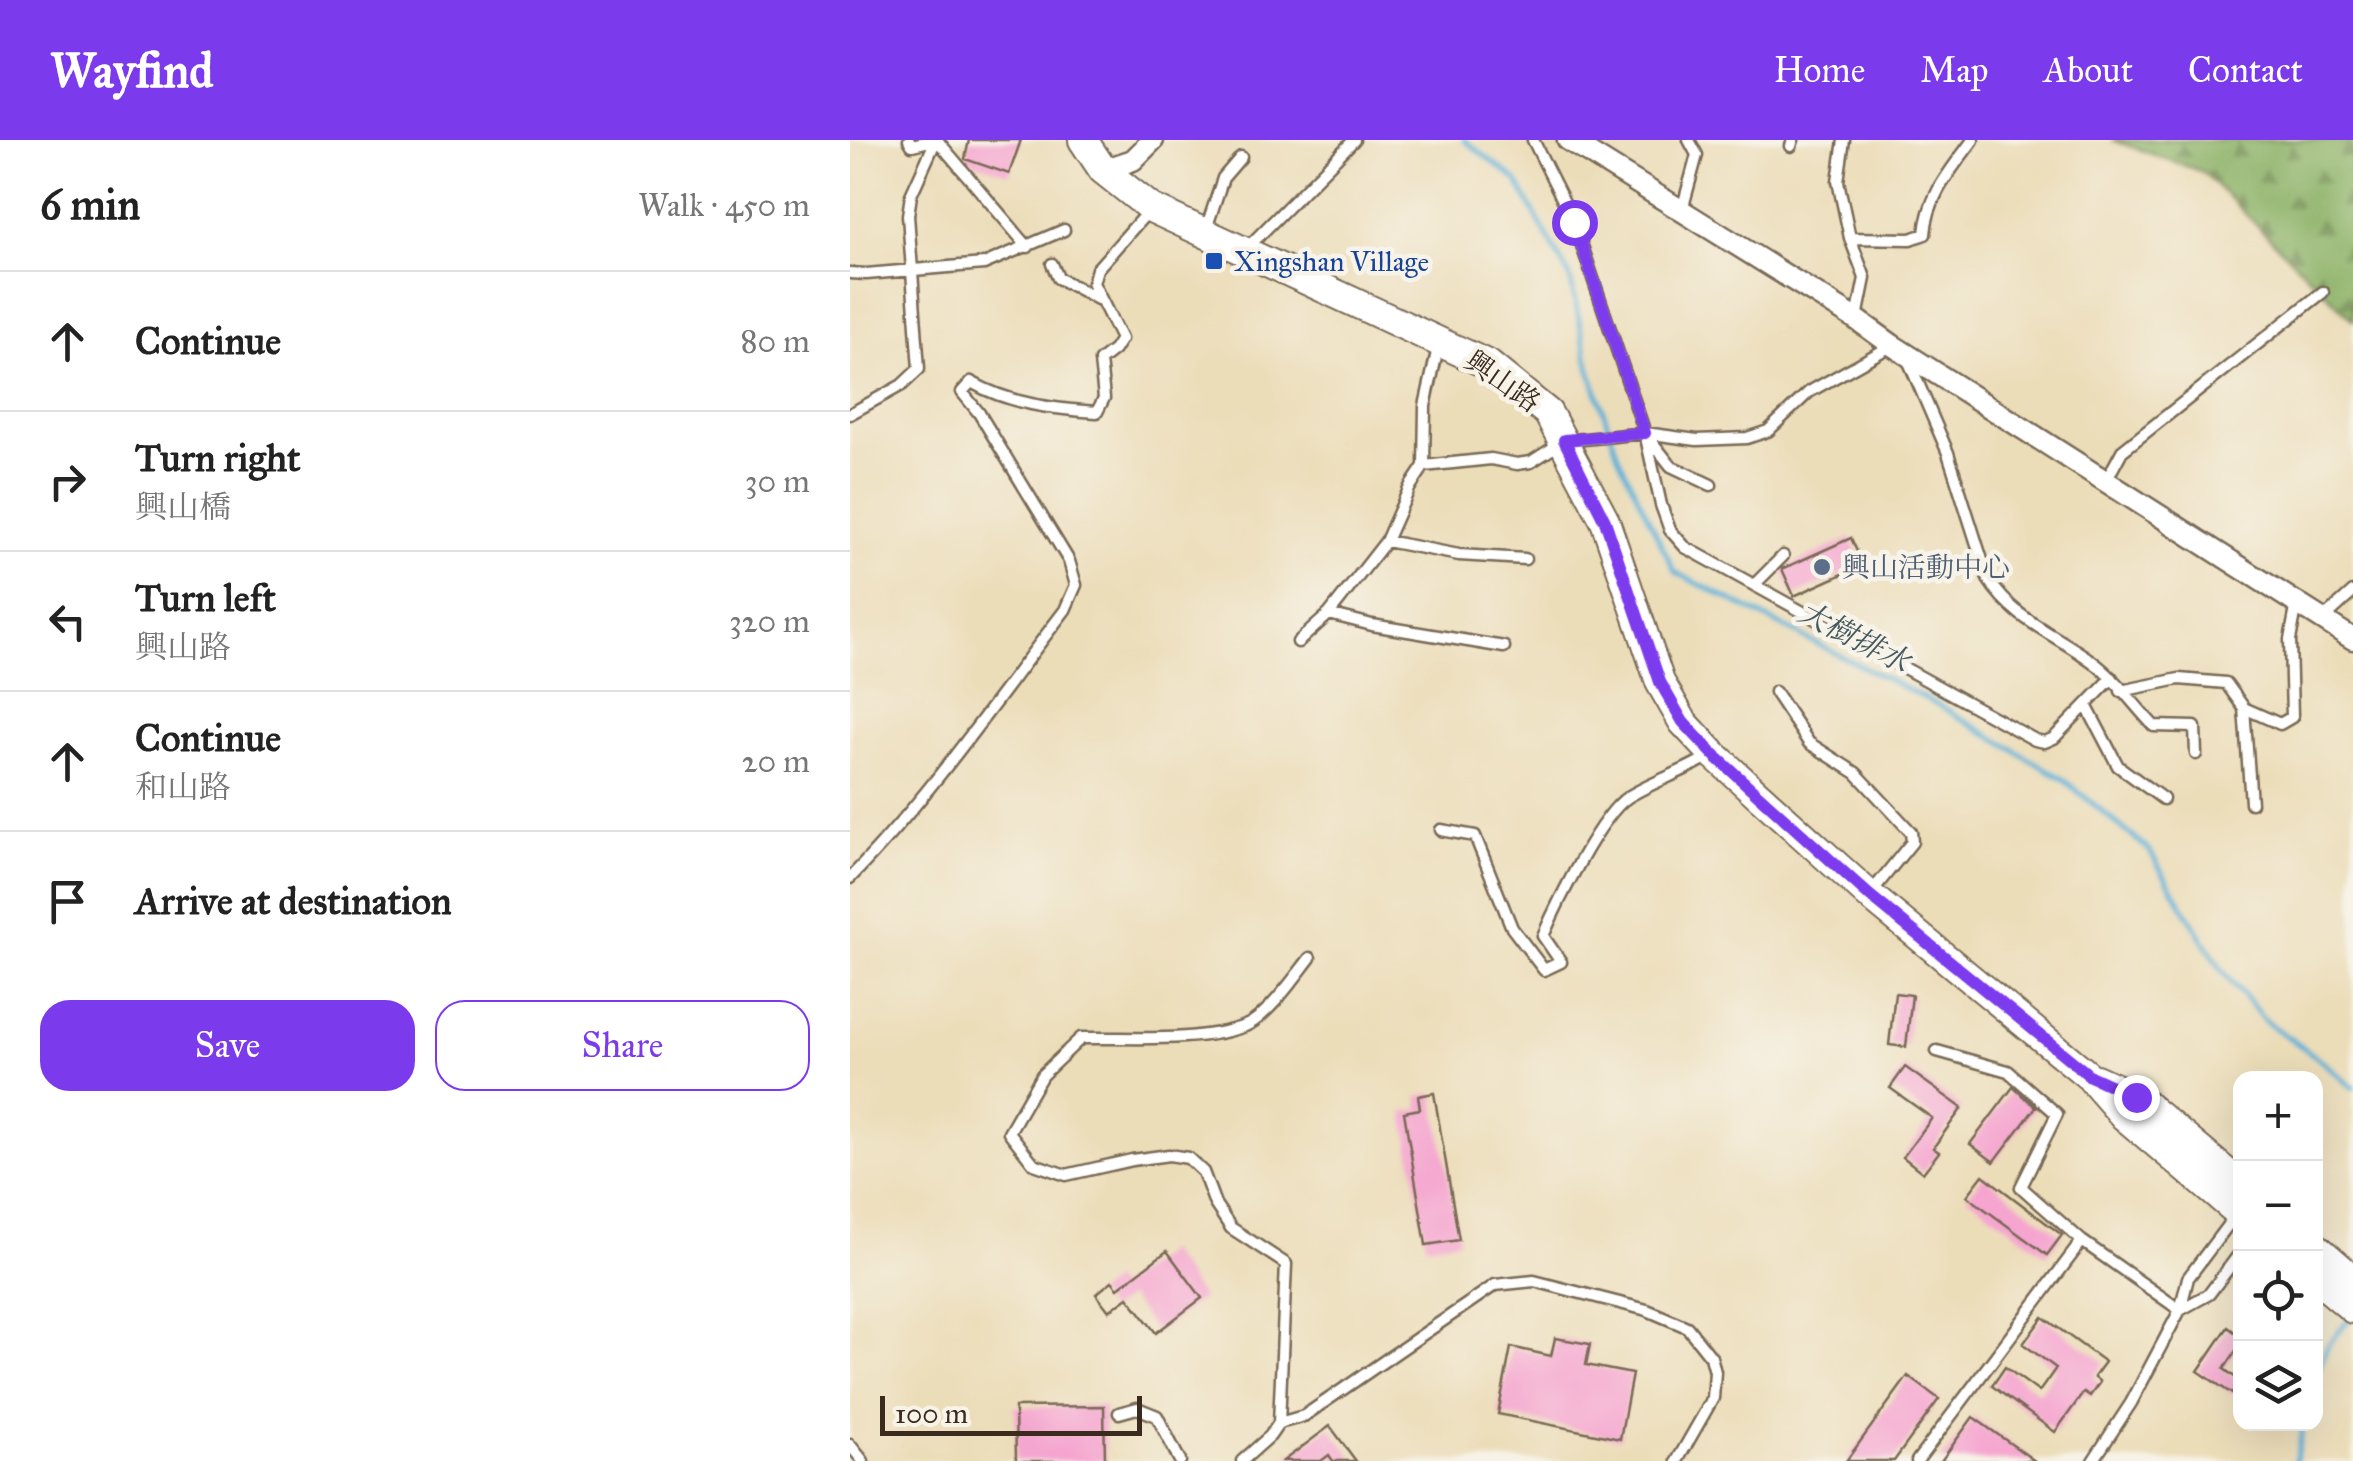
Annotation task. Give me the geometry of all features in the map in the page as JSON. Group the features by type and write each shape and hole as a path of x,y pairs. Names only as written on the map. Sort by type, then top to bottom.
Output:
{"main road":[{"name":"興山路","path":"1082,140 1104,170 1151,208 1490,366 1548,413 1605,521 1660,682 1683,722 1869,895 2090,1076 2136,1097 2233,1198"},
{"path":"2318,1251 2340,1286"}],"street":[{"path":"1104,170 1133,160 1153,140"},
{"path":"1576,142 2353,639"}],"lane":[{"path":"908,140 912,145 936,140"},
{"path":"936,140 1028,247"},
{"path":"850,414 902,385 918,369 908,215 911,195 936,140"},
{"path":"1242,252 1354,140"},
{"path":"1534,140 1574,222 1645,433 1660,505 1670,530 1685,547 2035,740 2045,742 2054,738 2112,678"},
{"path":"1682,210 1697,156 1690,140"},
{"path":"1844,140 1838,180 1850,238 1865,278 1856,319"},
{"path":"1850,238 1911,238 1925,234 1926,215 1934,193 1973,140"},
{"path":"1204,235 1222,178 1241,156"},
{"path":"850,878 936,781 1065,610 1076,585 1070,561 962,392 971,382 996,396 1096,412 1104,398 1100,360 1121,339 1093,283 1097,269 1151,208"},
{"path":"850,273 984,264 1064,230"},
{"path":"1052,264 1058,278 1099,299"},
{"path":"2106,480 2122,451 2323,292"},
{"path":"1298,642 1328,614 1386,541 1424,466 1426,406 1440,341"},
{"path":"1424,466 1491,459 1517,464 1531,462 1564,440 1645,433 1698,440 1747,438 1768,431 1809,392 1899,350 1948,453 1988,579 2015,613 2112,678 2154,726 2195,727 2196,754"},
{"path":"1645,433 1671,466 1711,485"},
{"path":"1386,541 1458,556 1525,558"},
{"path":"1754,585 1782,556"},
{"path":"2324,620 2353,592"},
{"path":"2121,691 2179,680 2226,684 2244,708 2280,724 2292,716 2290,640 2298,602"},
{"path":"1328,614 1504,647"},
{"path":"1775,692 1810,743 1856,773 1911,832 1912,842 1869,895"},
{"path":"2086,705 2118,766 2163,799"},
{"path":"2244,708 2251,803"},
{"path":"1440,830 1475,836 1512,928 1544,970 1561,962 1543,936 1609,817 1626,798 1713,754"},
{"path":"1242,1461 1279,1423 1286,1264 1231,1228 1215,1204 1203,1172 1188,1158 1132,1160 1066,1175 1034,1164 1008,1132 1042,1074 1081,1038 1204,1034 1248,1025 1310,958"},
{"path":"1937,1051 2008,1071 2057,1114 2021,1187 2082,1240 2180,1310"},
{"path":"2093,1461 2130,1403 2180,1310 2188,1278 2233,1215"},
{"path":"1917,1461 2082,1240"},
{"path":"2180,1310 2209,1294 2233,1262"},
{"path":"1279,1423 1304,1416 1495,1285 1534,1281 1647,1310 1674,1321 1687,1327 1711,1356 1715,1372 1713,1398 1677,1461"},
{"path":"1118,1413 1138,1408 1157,1416 1180,1461"},
{"path":"850,1445 864,1461"}],"green space":[{"path":"2112,140 2353,140 2353,320 2203,172"}],"building":[{"path":"969,140 1021,140 1009,174 965,159"},
{"name":"興山活動中心","path":"1851,538 1863,565 1794,596 1782,569"},
{"path":"1895,993 1912,995 1906,1047 1889,1045"},
{"path":"1905,1067 1962,1108 1933,1148 1939,1152 1923,1173 1903,1157 1932,1118 1890,1088"},
{"path":"2013,1087 2036,1107 1994,1162 1970,1144"},
{"path":"1434,1093 1459,1240 1426,1245 1404,1112 1420,1109 1418,1096"},
{"path":"1983,1175 2062,1235 2047,1255 1967,1196"},
{"path":"1167,1251 1202,1298 1156,1333 1128,1297 1109,1311 1096,1294 1112,1281 1118,1288"},
{"path":"2043,1317 2105,1362 2094,1377 2100,1382 2090,1396 2084,1392 2055,1432 1992,1386 2005,1367 2039,1392 2056,1368 2023,1344"},
{"path":"2228,1327 2233,1331 2233,1356 2224,1369 2233,1376 2232,1394 2198,1371"},
{"path":"1555,1338 1590,1344 1586,1365 1632,1374 1620,1439 1498,1414 1511,1347 1551,1356"},
{"path":"1908,1376 1939,1399 1894,1461 1846,1461"},
{"path":"1104,1406 1105,1461 1016,1461 1015,1407"},
{"path":"1973,1417 2035,1461 1941,1461"},
{"path":"1330,1426 1356,1461 1333,1461 1329,1455 1321,1461 1283,1461"}],"waterway":[{"name":"大樹排水","path":"1464,140 1516,180 1570,277 1590,370 1619,458 1675,572 1942,707 2063,779 2149,850 2223,972 2266,1022 2353,1088"},
{"name":"大樹排水","path":"2323,1358 2349,1319"},
{"name":"大樹排水","path":"2295,1461 2302,1431"}],"place":[{"name":"Xingshan Village","path":"1214,261"},
{"name":"興山活動中心","path":"1822,567"}],"route":[{"path":"1574,222 1645,433 1564,440 1605,521 1660,682 1683,722 1869,895 2090,1076 2136,1097"}]}
